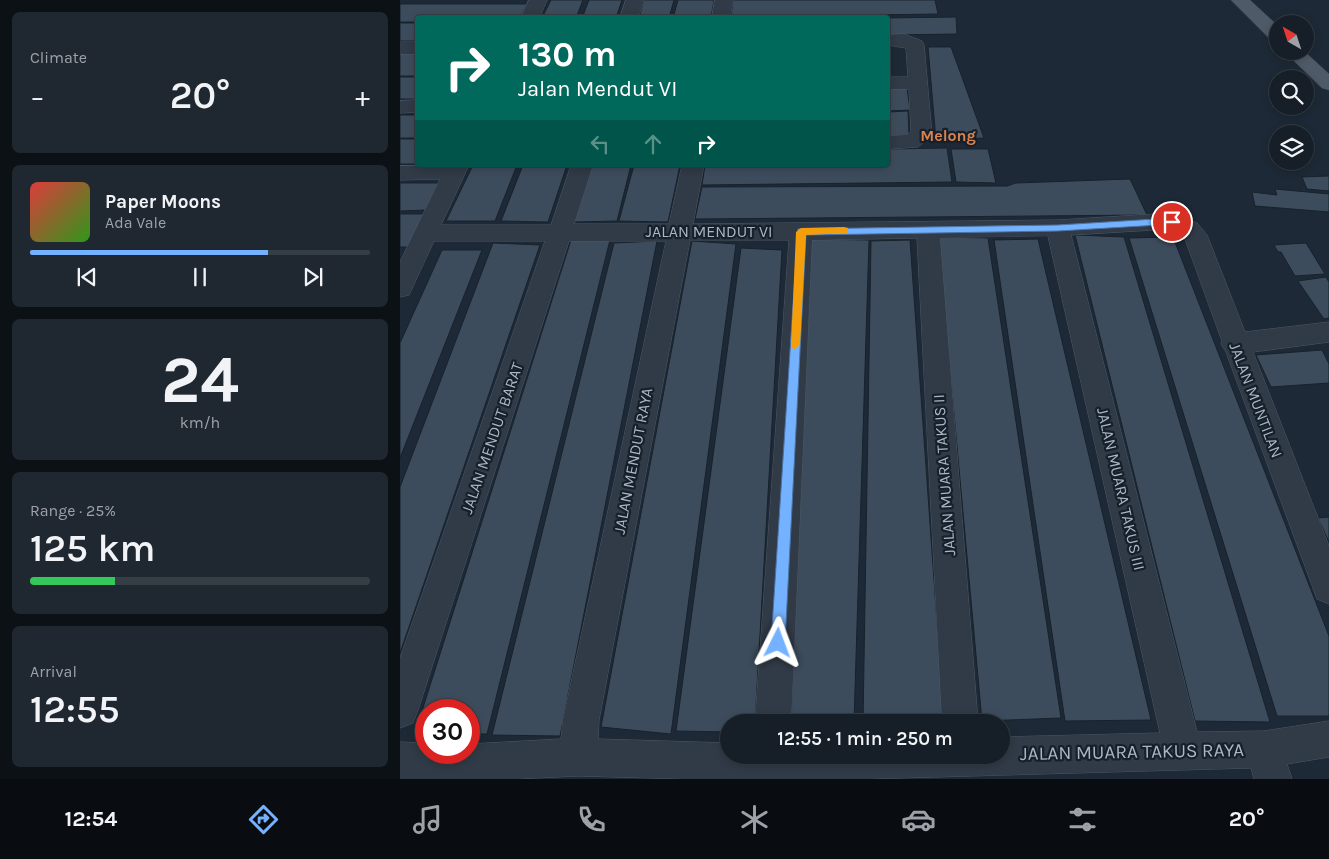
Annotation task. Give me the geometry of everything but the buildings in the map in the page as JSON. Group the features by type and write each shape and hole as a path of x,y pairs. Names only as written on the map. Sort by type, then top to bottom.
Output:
{"main road":[{"path":"1240,0 1269,28"},
{"path":"1303,60 1329,84"}],"street":[{"path":"531,15 538,0"},
{"path":"630,15 635,0"},
{"path":"722,15 724,0"},
{"path":"890,142 911,142 922,135 915,45 896,40"},
{"path":"400,48 415,48"},
{"path":"890,83 917,83"},
{"path":"400,107 415,106"},
{"name":"JALAN MENDUT BARAT","path":"400,710 581,167"},
{"name":"JALAN MENDUT RAYA","path":"578,757 581,720 694,167"},
{"path":"400,173 456,169 426,233 407,257 400,288"},
{"name":"JALAN MENDUT VI","path":"426,233 801,232 928,228 1058,228 1172,222"},
{"name":"JALAN MUNTILAN","path":"1172,222 1189,229 1195,235 1234,344 1329,588"},
{"name":"JALAN MUARA TAKUS II","path":"928,228 961,714"},
{"name":"JALAN MUARA TAKUS III","path":"1058,228 1183,751"},
{"path":"773,714 801,232"},
{"path":"1234,344 1329,332"},
{"name":"JALAN MUARA TAKUS RAYA","path":"1010,746 1183,751 1268,764 1329,739"},
{"name":"JALAN MUARA TAKUS RAYA","path":"400,761 468,763 578,757 786,765"}],"slow traffic":[{"path":"795,345 801,232 844,230"}],"district":[{"name":"Melong","path":"948,135"}],"route":[{"path":"778,643 801,232 928,228 1058,228 1172,222"}]}
